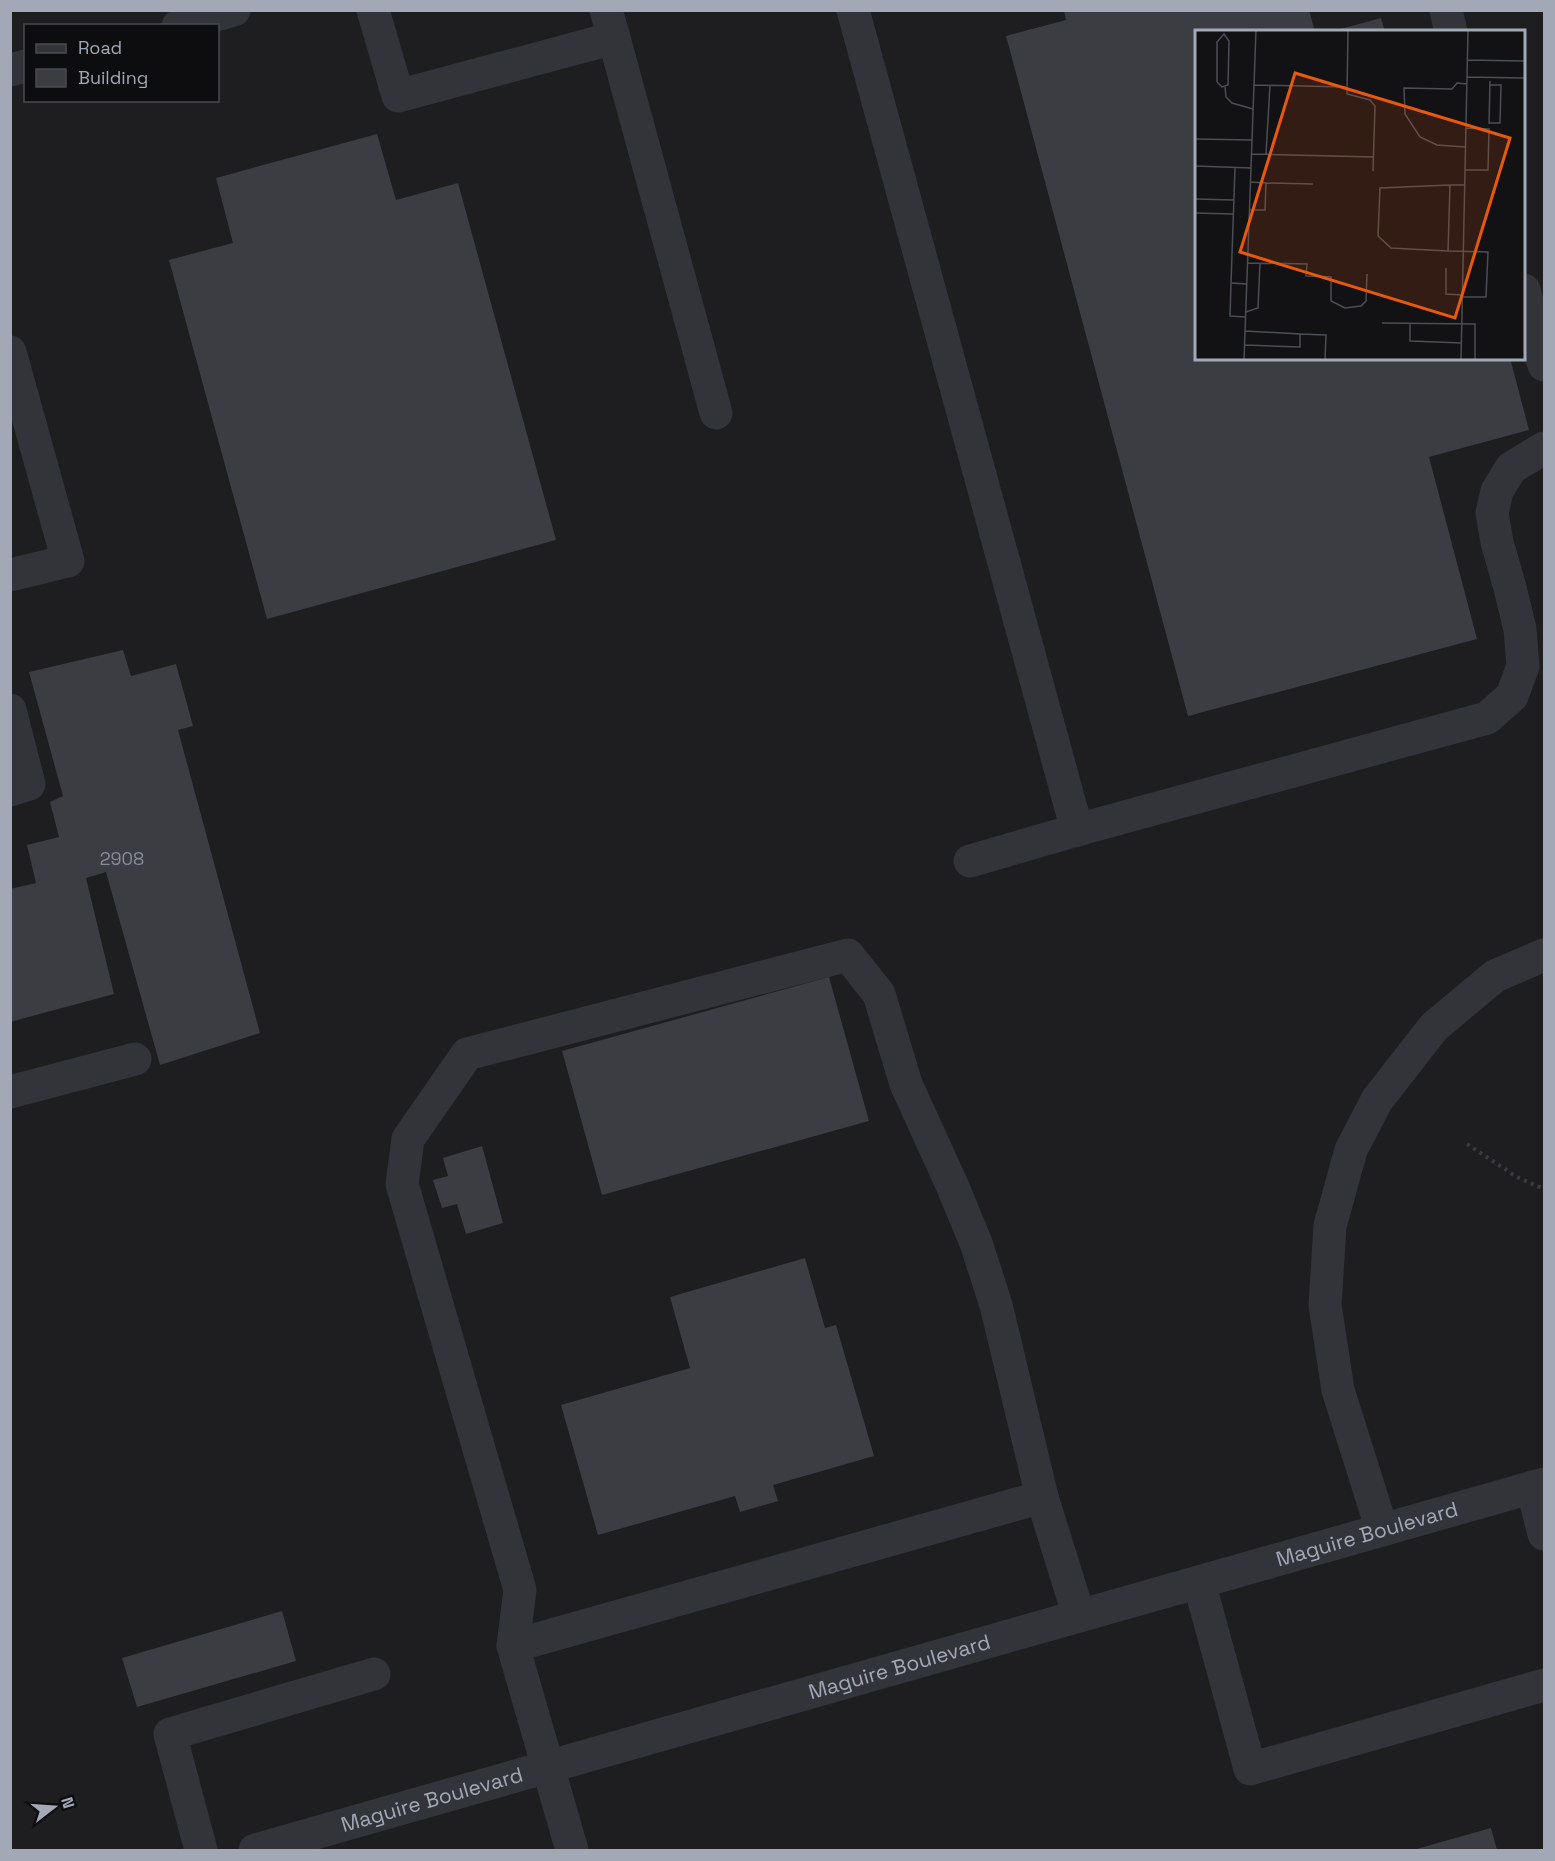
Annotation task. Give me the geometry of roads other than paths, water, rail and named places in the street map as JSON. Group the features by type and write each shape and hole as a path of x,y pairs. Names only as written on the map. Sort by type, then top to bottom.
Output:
{"street":[{"path":"185,24 234,10"},
{"path":"373,10 398,96 610,24 716,413"},
{"path":"853,10 1077,830"},
{"path":"1446,10 1451,30"},
{"path":"1525,294 1545,365"},
{"path":"10,352 68,561 10,575"},
{"path":"970,861 1487,718 1512,696 1523,666 1520,629 1497,542 1492,513 1497,491 1511,468 1545,448"},
{"path":"10,710 30,784 10,790"},
{"path":"572,1851 513,1646 520,1590 402,1184 408,1139 467,1054 848,955 879,994 906,1084 976,1243 996,1305 1042,1497 1079,1616"},
{"path":"1382,1530 1338,1390 1325,1305 1330,1226 1352,1150 1377,1100 1434,1027 1495,976 1545,955"},
{"path":"10,1092 135,1059"},
{"path":"1538,1486 1545,1534"},
{"name":"Maguire Boulevard","path":"255,1851 1538,1486"},
{"path":"513,1646 1042,1497"},
{"path":"1198,1582 1250,1769 1545,1685"},
{"path":"201,1851 170,1734 374,1674"}]}
